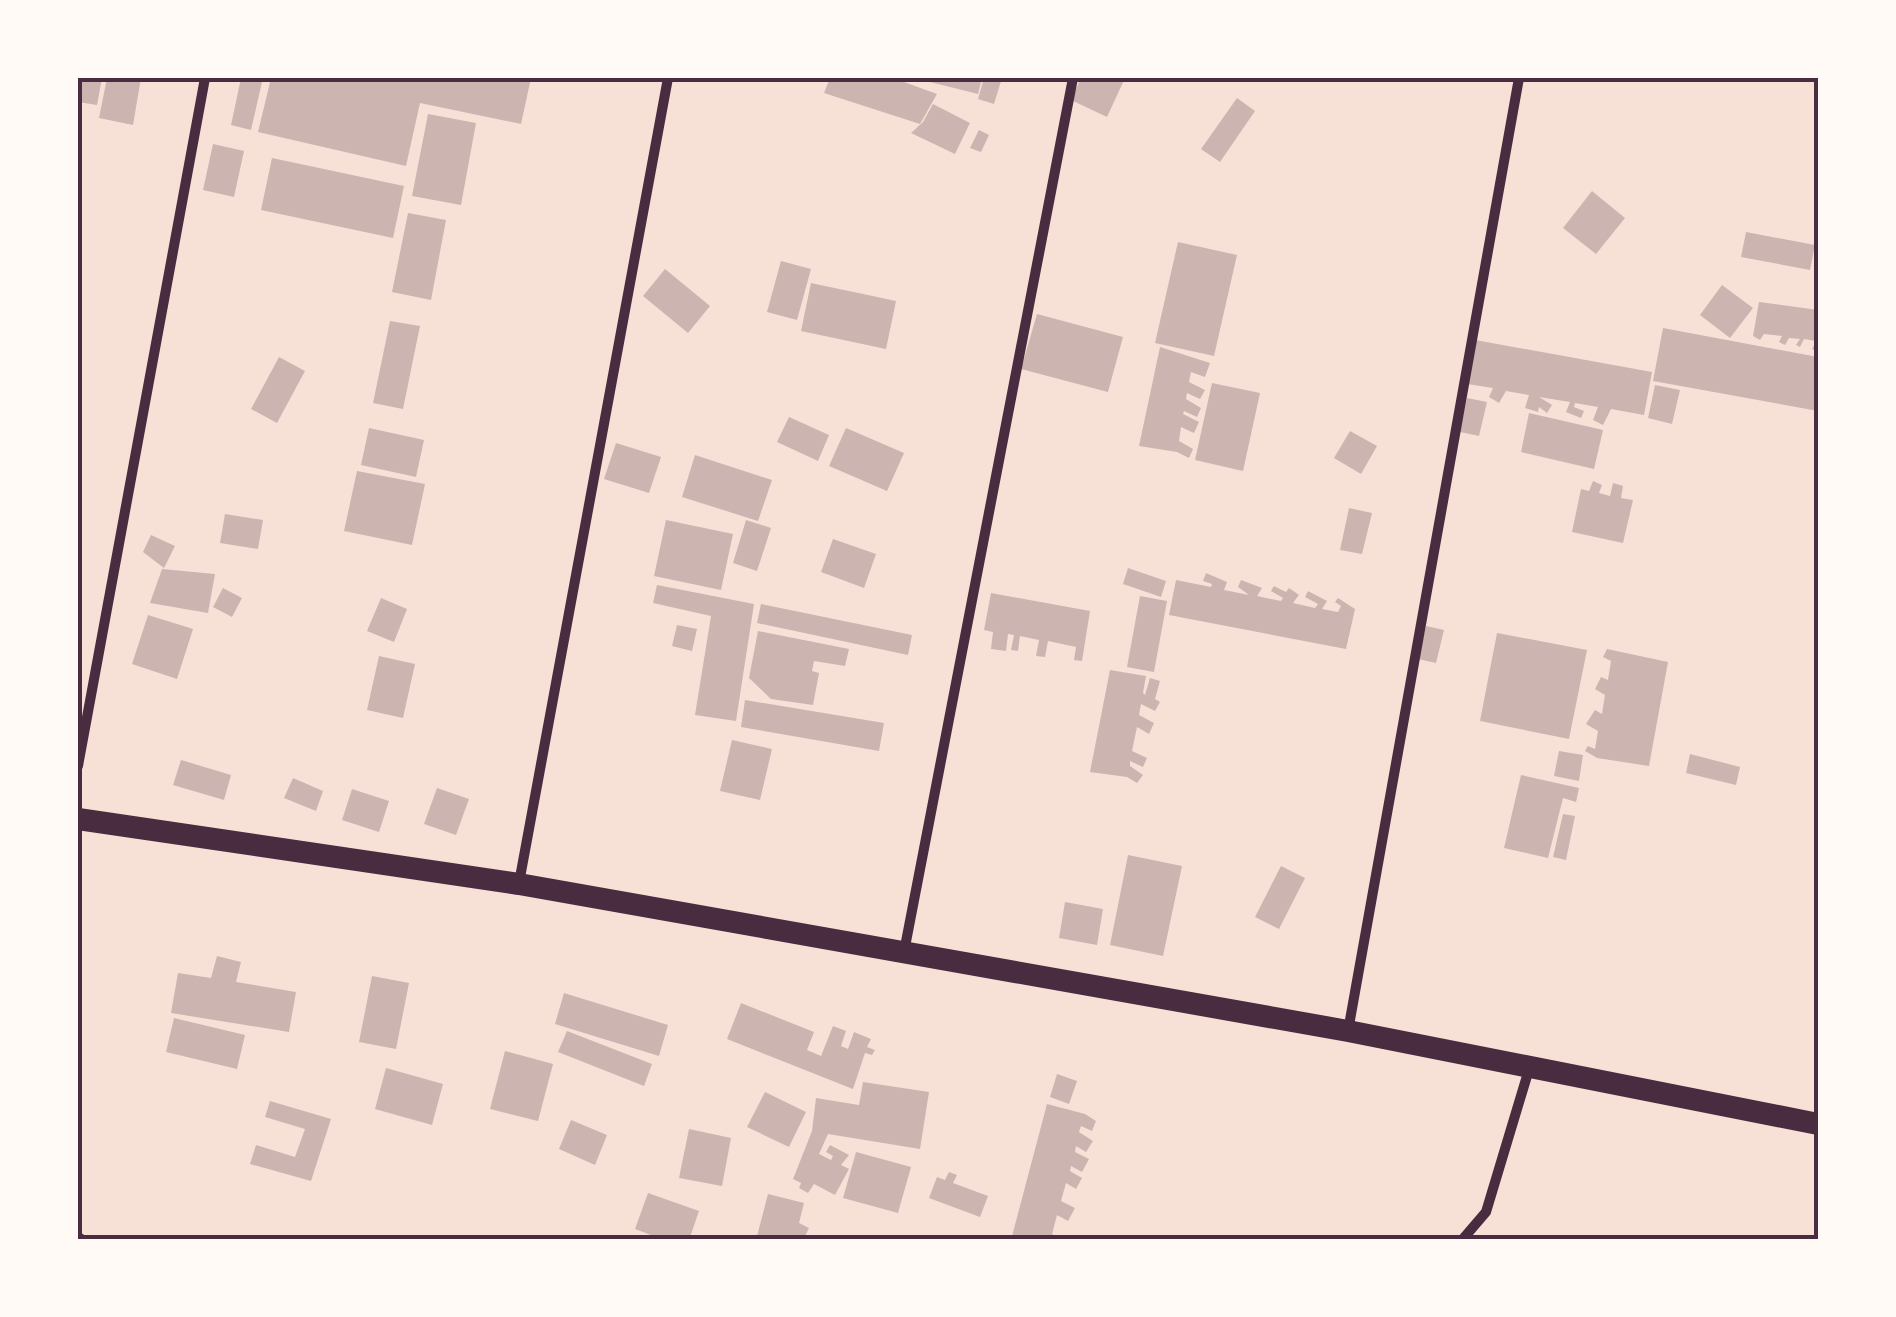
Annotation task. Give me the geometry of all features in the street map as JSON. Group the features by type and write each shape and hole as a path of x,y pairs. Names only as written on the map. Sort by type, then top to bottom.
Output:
{"main road":[{"path":"78,819 519,884 1348,1030 1818,1124"}],"street":[{"path":"78,766 205,78"},
{"path":"519,884 668,78"},
{"path":"904,953 1073,78"},
{"path":"1348,1030 1519,78"},
{"path":"1462,1240 1486,1212 1530,1065"}],"building":[{"path":"81,78 102,78 97,105 78,102"},
{"path":"107,78 141,78 133,125 99,118"},
{"path":"241,78 262,82 251,130 231,125"},
{"path":"271,78 531,78 521,124 420,103 406,166 258,132"},
{"path":"830,78 893,78 937,94 920,124 824,93"},
{"path":"914,78 982,78 978,94"},
{"path":"984,78 1002,78 994,104 978,99"},
{"path":"1081,78 1125,78 1107,117 1071,100"},
{"path":"1237,98 1255,111 1220,162 1201,149"},
{"path":"933,104 970,123 955,154 911,133"},
{"path":"428,114 476,123 461,205 412,196"},
{"path":"979,130 989,135 981,152 970,148"},
{"path":"213,144 244,151 234,197 203,190"},
{"path":"272,158 404,186 393,238 261,210"},
{"path":"1592,191 1625,218 1596,254 1563,228"},
{"path":"408,213 446,220 431,300 392,292"},
{"path":"1746,232 1815,245 1810,270 1741,257"},
{"path":"1178,242 1237,255 1214,356 1155,343"},
{"path":"781,261 811,269 797,320 767,312"},
{"path":"665,269 710,306 688,333 643,296"},
{"path":"811,283 896,301 886,349 801,331"},
{"path":"1722,285 1753,308 1730,338 1700,315"},
{"path":"1759,302 1818,310 1818,352 1812,349 1816,341 1804,339 1800,347 1796,345 1800,339 1789,338 1785,345 1779,342 1782,336 1764,334 1760,340 1753,336"},
{"path":"1037,314 1123,337 1108,392 1021,369"},
{"path":"390,321 420,326 403,409 373,403"},
{"path":"1663,328 1818,357 1818,411 1653,381"},
{"path":"1475,340 1652,372 1644,415 1611,409 1603,425 1593,420 1598,407 1575,403 1574,407 1584,411 1581,418 1566,412 1570,402 1539,397 1552,405 1547,413 1539,407 1538,412 1525,408 1529,395 1506,391 1499,403 1489,397 1493,388 1467,384"},
{"path":"1160,347 1210,363 1205,377 1191,372 1189,382 1205,390 1200,399 1187,393 1186,399 1201,408 1197,417 1184,411 1183,414 1199,422 1194,433 1181,427 1179,441 1193,449 1189,458 1177,452 1139,446"},
{"path":"279,357 305,371 277,423 251,409"},
{"path":"1212,383 1260,393 1243,471 1195,460"},
{"path":"1655,385 1680,390 1672,424 1648,418"},
{"path":"1467,398 1487,402 1479,436 1460,432"},
{"path":"1529,413 1603,430 1594,469 1521,452"},
{"path":"789,417 829,435 818,461 777,442"},
{"path":"369,428 424,440 416,477 361,465"},
{"path":"846,428 904,453 887,491 829,466"},
{"path":"1350,431 1377,446 1361,474 1334,458"},
{"path":"616,443 661,457 649,493 604,479"},
{"path":"695,455 772,480 758,521 682,497"},
{"path":"357,471 425,484 412,545 344,531"},
{"path":"1593,481 1602,485 1599,493 1610,496 1613,483 1623,486 1621,498 1633,500 1623,543 1572,532 1581,489 1589,491"},
{"path":"1349,508 1372,513 1362,554 1340,550"},
{"path":"225,514 263,520 258,549 220,543"},
{"path":"666,520 733,534 721,590 654,576"},
{"path":"746,520 771,528 757,571 733,563"},
{"path":"151,535 175,546 164,568 143,552"},
{"path":"833,539 876,554 864,588 821,572"},
{"path":"1128,568 1166,581 1161,597 1123,584"},
{"path":"162,569 215,574 208,613 150,603"},
{"path":"1206,573 1227,582 1224,590 1249,595 1238,587 1241,580 1262,588 1257,596 1281,601 1283,598 1271,591 1274,586 1286,592 1289,588 1299,595 1293,603 1315,608 1318,604 1305,597 1308,591 1327,601 1322,609 1338,612 1338,598 1355,609 1346,649 1169,615 1176,580 1211,587 1203,581"},
{"path":"657,585 754,604 736,721 695,715 711,616 653,603"},
{"path":"223,588 242,598 232,617 213,607"},
{"path":"991,593 1090,611 1082,661 1074,660 1076,647 1048,641 1045,657 1036,656 1039,640 1020,636 1018,651 1011,650 1014,635 1008,634 1006,651 991,649 993,632 984,630"},
{"path":"1140,596 1167,601 1154,672 1127,667"},
{"path":"381,598 407,609 394,642 367,631"},
{"path":"761,604 912,635 908,655 757,623"},
{"path":"148,615 193,629 177,679 132,664"},
{"path":"677,625 697,629 692,651 672,646"},
{"path":"1426,626 1444,630 1436,663 1418,659"},
{"path":"758,631 849,649 845,666 814,661 812,671 819,673 813,705 771,699 749,678"},
{"path":"1497,633 1587,650 1569,739 1480,721"},
{"path":"1607,649 1668,662 1649,766 1597,758 1585,751 1588,746 1595,749 1598,731 1586,724 1595,710 1602,714 1605,695 1595,689 1601,677 1608,680 1611,661 1603,657"},
{"path":"379,656 415,664 403,718 367,710"},
{"path":"1110,670 1146,676 1145,695 1150,678 1160,681 1155,699 1160,702 1155,711 1141,704 1139,715 1154,723 1149,734 1137,727 1132,751 1147,758 1143,767 1130,761 1130,766 1143,775 1137,783 1127,777 1090,772"},
{"path":"745,700 884,723 879,751 741,727"},
{"path":"732,740 772,749 760,800 720,791"},
{"path":"1559,751 1583,755 1579,781 1554,776"},
{"path":"1690,754 1740,767 1736,785 1686,773"},
{"path":"181,760 231,775 224,800 173,785"},
{"path":"1521,775 1579,788 1576,802 1563,798 1548,858 1504,848"},
{"path":"293,778 323,791 316,811 284,798"},
{"path":"437,788 469,799 456,835 424,824"},
{"path":"352,789 389,801 379,832 342,820"},
{"path":"1563,814 1575,816 1566,860 1553,857"},
{"path":"1128,855 1182,866 1163,956 1110,945"},
{"path":"1281,866 1305,878 1279,929 1255,917"},
{"path":"1065,902 1103,909 1097,945 1059,938"},
{"path":"217,956 241,962 236,982 296,992 289,1032 171,1013 178,973 211,978"},
{"path":"372,976 409,983 396,1049 359,1042"},
{"path":"564,993 668,1025 659,1056 555,1024"},
{"path":"741,1003 814,1032 807,1050 821,1056 833,1026 846,1031 841,1046 848,1049 854,1032 871,1039 867,1047 875,1050 872,1055 865,1053 853,1089 727,1039"},
{"path":"174,1018 245,1035 237,1069 166,1052"},
{"path":"567,1031 652,1064 644,1086 558,1052"},
{"path":"505,1051 553,1064 538,1121 490,1109"},
{"path":"386,1068 443,1084 432,1125 375,1109"},
{"path":"1057,1074 1077,1081 1069,1104 1050,1097"},
{"path":"863,1082 929,1092 920,1149 828,1134 819,1154 831,1160 833,1156 826,1152 830,1145 849,1155 841,1165 849,1169 835,1195 814,1184 808,1193 793,1179 812,1131 816,1098 859,1105"},
{"path":"765,1092 806,1112 789,1147 747,1127"},
{"path":"270,1101 331,1119 311,1181 250,1164 256,1145 295,1157 305,1129 265,1117"},
{"path":"1047,1104 1085,1114 1096,1121 1092,1131 1081,1126 1079,1132 1093,1141 1086,1152 1076,1146 1075,1152 1089,1159 1082,1172 1071,1166 1070,1171 1082,1178 1076,1189 1066,1183 1061,1201 1075,1208 1068,1221 1057,1215 1052,1234 1062,1240 1011,1240"},
{"path":"571,1120 607,1135 595,1165 559,1149"},
{"path":"689,1129 731,1138 722,1186 679,1178"},
{"path":"856,1152 911,1167 898,1213 843,1198"},
{"path":"949,1172 957,1175 953,1183 988,1196 980,1217 929,1198 937,1177 945,1180"},
{"path":"648,1193 699,1211 689,1240 664,1240 635,1229"},
{"path":"768,1194 804,1203 799,1223 809,1228 803,1240 756,1240"}]}
